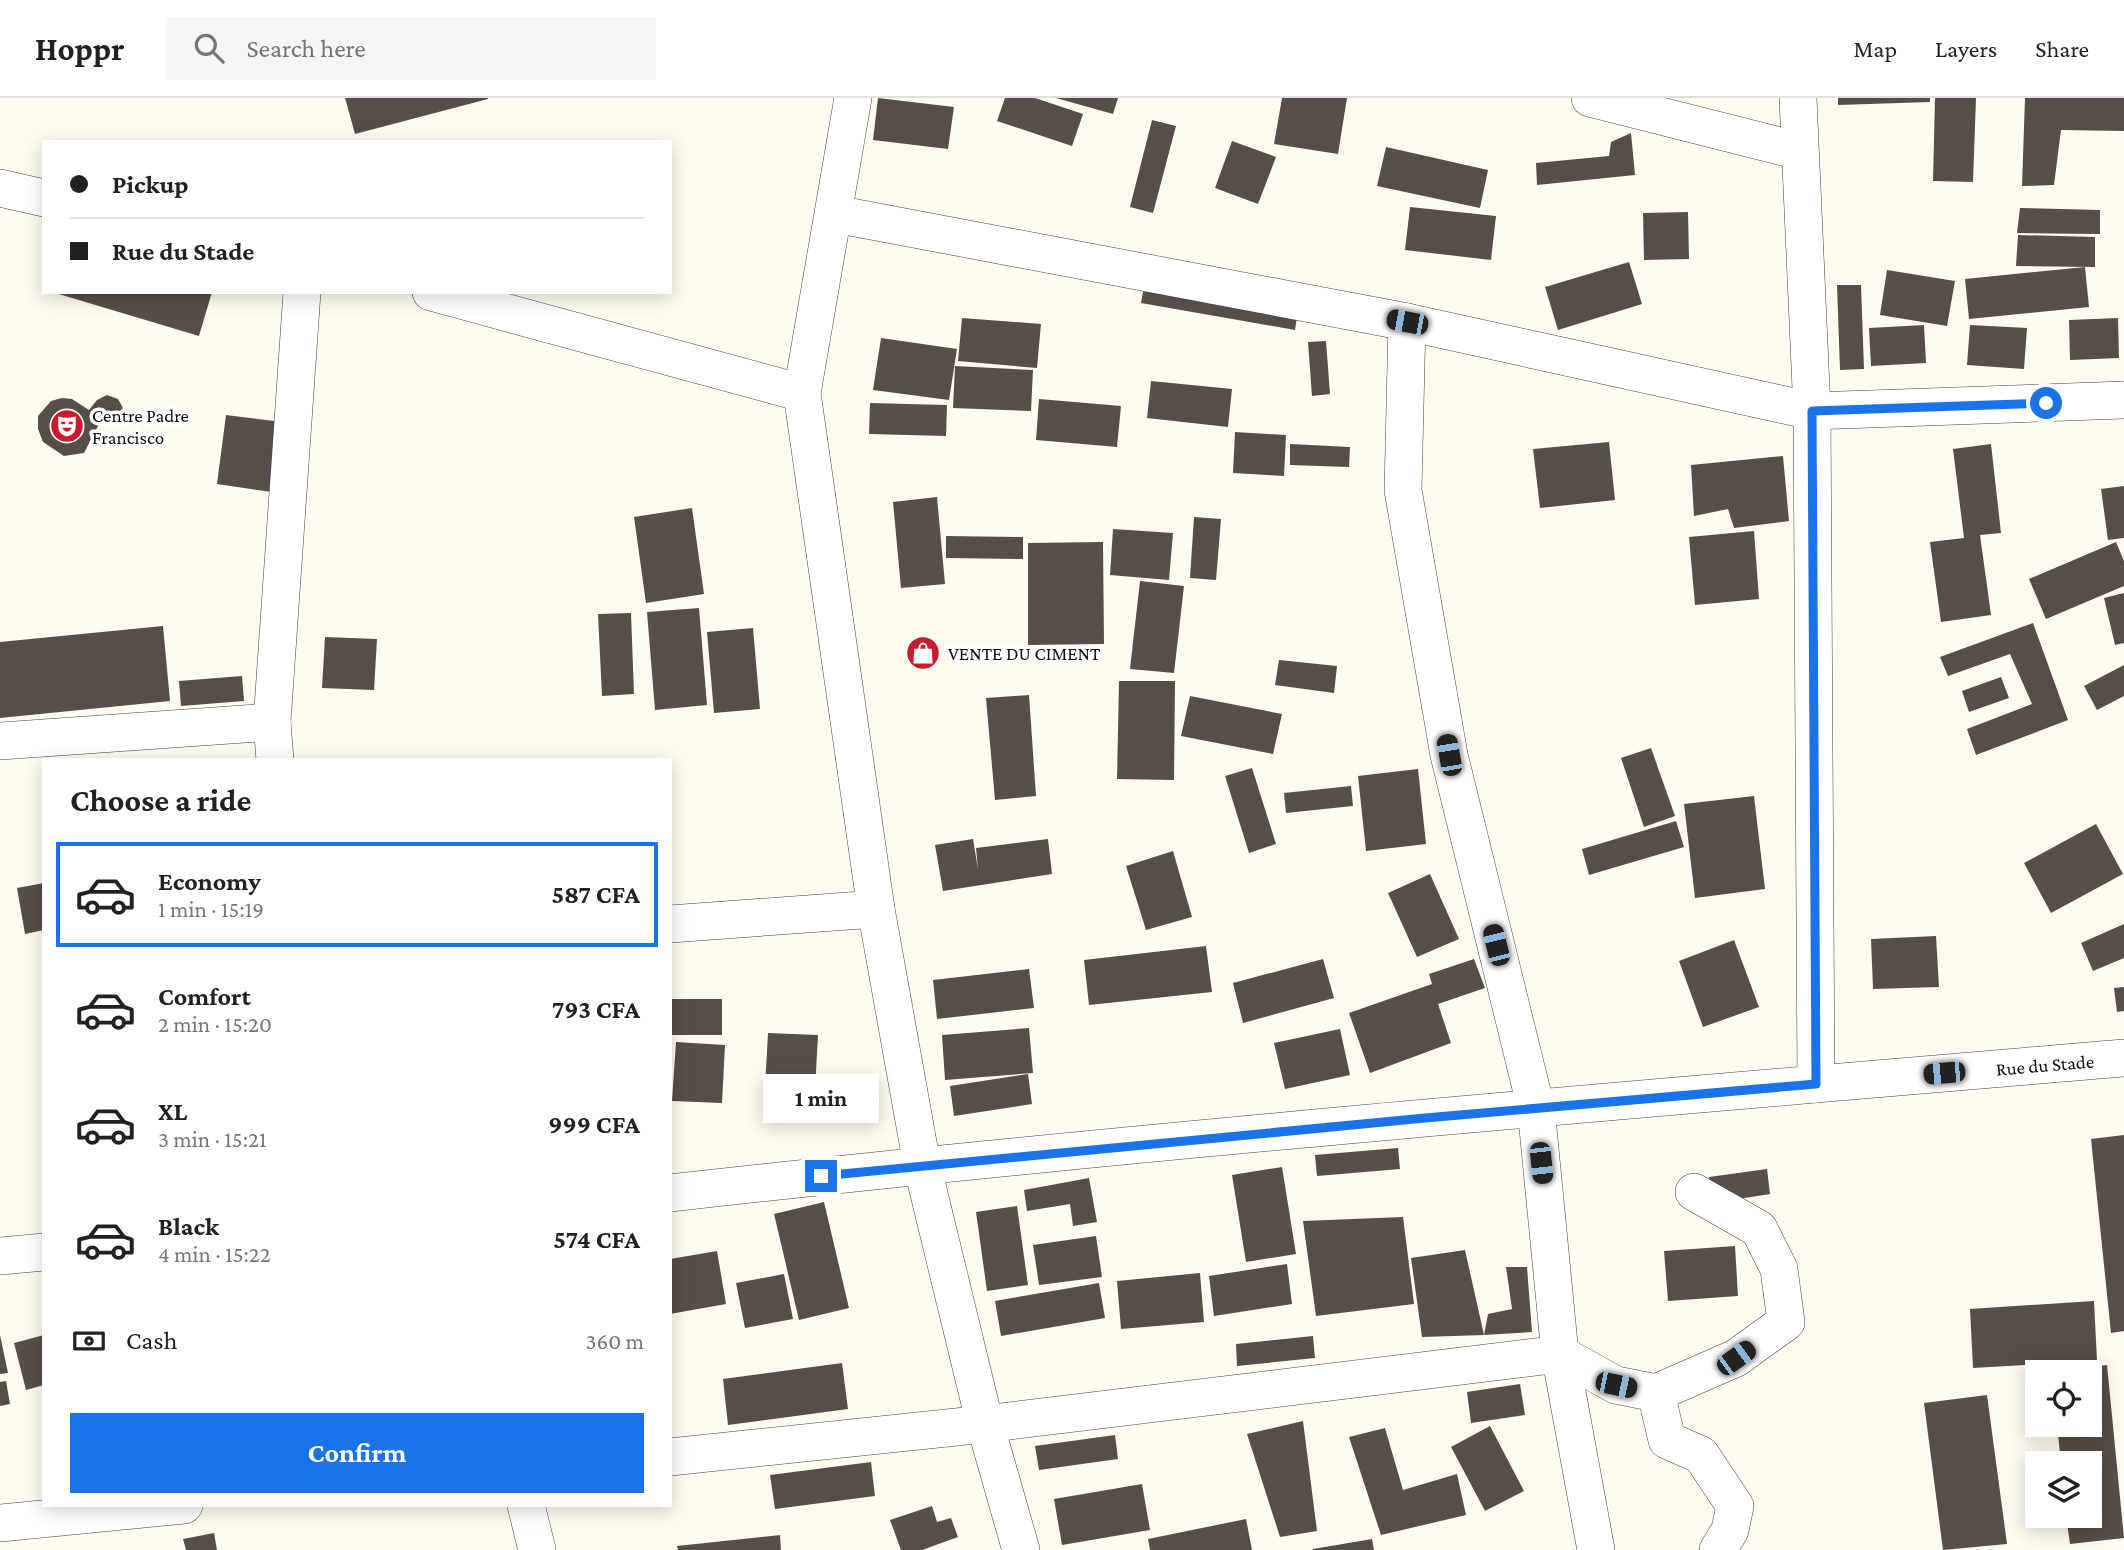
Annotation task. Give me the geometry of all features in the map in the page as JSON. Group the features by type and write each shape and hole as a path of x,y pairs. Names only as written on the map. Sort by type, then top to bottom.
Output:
{"street":[{"path":"853,98 802,393 876,909 922,1165 985,1424 1021,1550"},
{"path":"1590,98 1799,151"},
{"path":"1798,98 1812,411 1816,1084"},
{"path":"0,188 42,198"},
{"path":"835,214 1407,322 1812,411 2124,400"},
{"path":"275,758 272,722 302,294"},
{"path":"438,294 802,393"},
{"path":"1407,322 1402,490 1449,755 1536,1108 1560,1354 1597,1550"},
{"path":"0,741 272,722"},
{"path":"672,924 876,909"},
{"name":"Rue du Stade","path":"672,1193 922,1165 1536,1108 2124,1058"},
{"path":"672,1457 985,1424 1560,1354 1616,1385 1656,1393 1736,1358 1786,1322 1779,1269 1759,1228 1694,1192"},
{"path":"0,1256 42,1252"},
{"path":"1656,1393 1667,1440 1701,1455 1735,1506 1730,1530 1718,1550"},
{"path":"0,1523 164,1507"},
{"path":"526,1507 537,1550"}],"building":[{"path":"345,98 488,98 488,99 355,134"},
{"path":"878,98 954,107 948,149 873,140"},
{"path":"1005,98 1035,98 1083,114 1072,146 997,121"},
{"path":"1056,98 1118,98 1113,114"},
{"path":"1282,98 1347,98 1338,154 1274,144"},
{"path":"1838,98 1930,98 1930,102 1838,105"},
{"path":"1935,98 1976,98 1973,182 1933,181"},
{"path":"2025,98 2124,98 2124,131 2061,130 2054,185 2022,186"},
{"path":"1152,120 1176,126 1153,213 1130,207"},
{"path":"1631,133 1635,175 1537,185 1536,163 1609,156 1611,142"},
{"path":"1232,141 1276,157 1258,204 1215,188"},
{"path":"1386,147 1488,170 1480,208 1377,186"},
{"path":"1410,207 1496,216 1491,260 1405,250"},
{"path":"2020,208 2100,210 2100,234 2017,233"},
{"path":"1688,212 1689,259 1644,260 1643,213"},
{"path":"2018,235 2095,237 2095,267 2016,266"},
{"path":"1629,262 1642,304 1558,330 1545,287"},
{"path":"2085,267 2089,307 1969,319 1965,279"},
{"path":"1887,270 1955,281 1947,326 1880,315"},
{"path":"1145,282 1298,310 1295,330 1141,303"},
{"path":"1837,285 1861,285 1864,369 1840,370"},
{"path":"59,294 211,294 199,336"},
{"path":"962,318 1041,324 1037,368 958,361"},
{"path":"2118,318 2119,358 2070,360 2069,320"},
{"path":"1924,325 1926,363 1871,366 1869,328"},
{"path":"1970,325 2027,328 2024,369 1967,365"},
{"path":"881,338 957,349 949,400 873,390"},
{"path":"1326,341 1330,394 1312,396 1308,342"},
{"path":"955,366 1033,370 1031,411 953,408"},
{"path":"1151,381 1232,389 1228,427 1147,418"},
{"name":"Centre Padre Francisco","path":"107,395 118,399 123,408 111,419 99,424 84,453 64,456 43,442 38,429 38,416 51,401 72,399 89,410 97,400"},
{"path":"1039,399 1121,406 1117,447 1036,440"},
{"path":"870,403 947,405 946,436 869,434"},
{"path":"226,415 282,422 272,492 217,484"},
{"path":"1235,432 1286,435 1284,476 1233,473"},
{"path":"1609,442 1615,500 1540,508 1533,449"},
{"path":"1290,444 1350,447 1349,467 1290,465"},
{"path":"1991,444 2001,533 1980,535 1991,615 1941,622 1930,542 1964,538 1953,449"},
{"path":"1783,456 1789,521 1734,528 1728,509 1694,516 1691,465"},
{"path":"2124,486 2124,538 2108,540 2101,489"},
{"path":"937,497 945,584 901,588 893,502"},
{"path":"692,508 704,594 646,603 634,517"},
{"path":"1194,517 1221,519 1216,580 1190,578"},
{"path":"1113,529 1173,533 1169,580 1110,575"},
{"path":"1754,531 1759,599 1695,605 1689,537"},
{"path":"946,536 1023,537 1023,559 946,558"},
{"path":"1103,542 1104,644 1028,645 1028,543"},
{"path":"2116,542 2124,561 2124,586 2046,619 2029,579"},
{"path":"1140,581 1184,586 1174,673 1130,669"},
{"path":"2124,593 2124,643 2115,645 2104,598"},
{"path":"699,608 707,705 655,710 647,612"},
{"path":"631,613 634,694 602,696 598,614"},
{"path":"2033,623 2068,720 1976,755 1967,729 2032,704 2010,654 1948,676 1940,657"},
{"path":"163,626 170,701 0,718 0,642"},
{"path":"753,628 760,709 714,713 707,632"},
{"path":"325,637 377,639 374,690 322,688"},
{"path":"1279,660 1337,666 1334,693 1275,685"},
{"path":"2124,665 2124,696 2097,710 2084,686"},
{"path":"242,676 244,701 181,706 179,681"},
{"path":"2001,677 2009,698 1969,712 1962,691"},
{"path":"1119,681 1175,681 1174,780 1117,779"},
{"path":"1029,695 1036,796 995,800 986,698"},
{"path":"1190,696 1282,714 1273,754 1181,736"},
{"path":"1651,748 1675,816 1644,827 1621,758"},
{"path":"1252,768 1276,844 1249,853 1225,776"},
{"path":"1418,769 1426,844 1366,851 1358,776"},
{"path":"1351,786 1353,806 1286,813 1284,793"},
{"path":"1754,796 1765,889 1695,898 1684,804"},
{"path":"1676,821 1684,847 1589,875 1582,849"},
{"path":"2096,824 2123,874 2051,913 2024,863"},
{"path":"973,839 978,869 976,848 1048,839 1052,874 943,891 935,845"},
{"path":"1173,851 1192,917 1146,930 1126,866"},
{"path":"1430,874 1459,939 1417,957 1388,893"},
{"path":"42,883 42,930 25,934 17,888"},
{"path":"2124,924 2124,958 2093,971 2081,943"},
{"path":"1936,936 1939,987 1873,989 1871,939"},
{"path":"1734,940 1759,1007 1703,1027 1679,961"},
{"path":"1206,946 1212,992 1089,1005 1084,960"},
{"path":"1323,959 1334,998 1243,1023 1233,983"},
{"path":"1474,959 1485,988 1438,1004 1451,1043 1370,1073 1349,1013 1432,984 1429,974"},
{"path":"1029,969 1034,1008 937,1019 933,980"},
{"path":"2124,987 2124,1011 2117,1012 2114,988"},
{"path":"672,999 722,999 722,1035 672,1035"},
{"path":"1029,1028 1033,1073 945,1080 942,1035"},
{"path":"1340,1029 1350,1075 1285,1089 1274,1043"},
{"path":"768,1033 818,1035 814,1108 764,1106"},
{"path":"676,1042 725,1045 722,1103 672,1101"},
{"path":"1028,1074 1032,1104 954,1116 950,1086"},
{"path":"2124,1135 2124,1331 2111,1333 2091,1139"},
{"path":"1398,1148 1400,1169 1317,1176 1315,1155"},
{"path":"1282,1167 1296,1254 1246,1262 1232,1175"},
{"path":"1767,1169 1770,1194 1713,1203 1709,1177"},
{"path":"1089,1178 1097,1222 1073,1226 1070,1204 1027,1211 1024,1190"},
{"path":"824,1202 849,1308 799,1320 774,1214"},
{"path":"1017,1206 1028,1285 987,1291 976,1212"},
{"path":"1403,1217 1414,1304 1316,1316 1303,1221"},
{"path":"1096,1236 1102,1277 1039,1285 1033,1245"},
{"path":"1735,1246 1738,1296 1668,1301 1664,1251"},
{"path":"1465,1250 1484,1335 1422,1337 1411,1258"},
{"path":"717,1251 726,1304 672,1314 672,1259"},
{"path":"1287,1264 1292,1304 1214,1316 1209,1276"},
{"path":"1506,1267 1527,1267 1532,1332 1484,1335 1488,1314 1512,1309"},
{"path":"1200,1273 1204,1322 1121,1329 1117,1281"},
{"path":"784,1274 793,1319 745,1328 736,1283"},
{"path":"1099,1283 1105,1318 1001,1336 995,1301"},
{"path":"2094,1301 2097,1360 2025,1360 2025,1365 1973,1368 1970,1309"},
{"path":"0,1335 8,1373 0,1374"},
{"path":"42,1336 42,1386 26,1390 14,1343"},
{"path":"1313,1336 1315,1358 1237,1366 1236,1344"},
{"path":"842,1363 848,1409 728,1425 723,1379"},
{"path":"2107,1365 2124,1538 2070,1544 2068,1528 2102,1528 2102,1451 2060,1451 2058,1437 2102,1437 2102,1366"},
{"path":"6,1381 10,1404 0,1406 0,1382"},
{"path":"1520,1384 1525,1415 1471,1423 1467,1392"},
{"path":"1987,1395 2007,1544 1943,1550 1924,1403"},
{"path":"1303,1421 1317,1531 1280,1537 1247,1434"},
{"path":"1490,1426 1524,1491 1485,1511 1451,1447"},
{"path":"1385,1428 1403,1490 1457,1474 1466,1515 1381,1535 1349,1437"},
{"path":"1115,1435 1118,1459 1039,1470 1035,1446"},
{"path":"871,1462 875,1496 775,1509 770,1475"},
{"path":"1142,1484 1150,1530 1062,1545 1054,1499"},
{"path":"932,1506 937,1522 951,1518 958,1537 922,1550 901,1550 890,1520"},
{"path":"1246,1519 1252,1550 1150,1550 1148,1539"},
{"path":"214,1533 217,1550 186,1550 183,1539"},
{"path":"780,1535 781,1550 678,1550 677,1546"},
{"path":"1372,1539 1374,1550 1313,1550 1313,1549"}],"place":[{"name":"Centre Padre Francisco","path":"67,426"},
{"name":"VENTE DU CIMENT","path":"923,653"}],"route":[{"path":"821,1176 1425,1118 1816,1084 1812,411 2046,403"}]}
